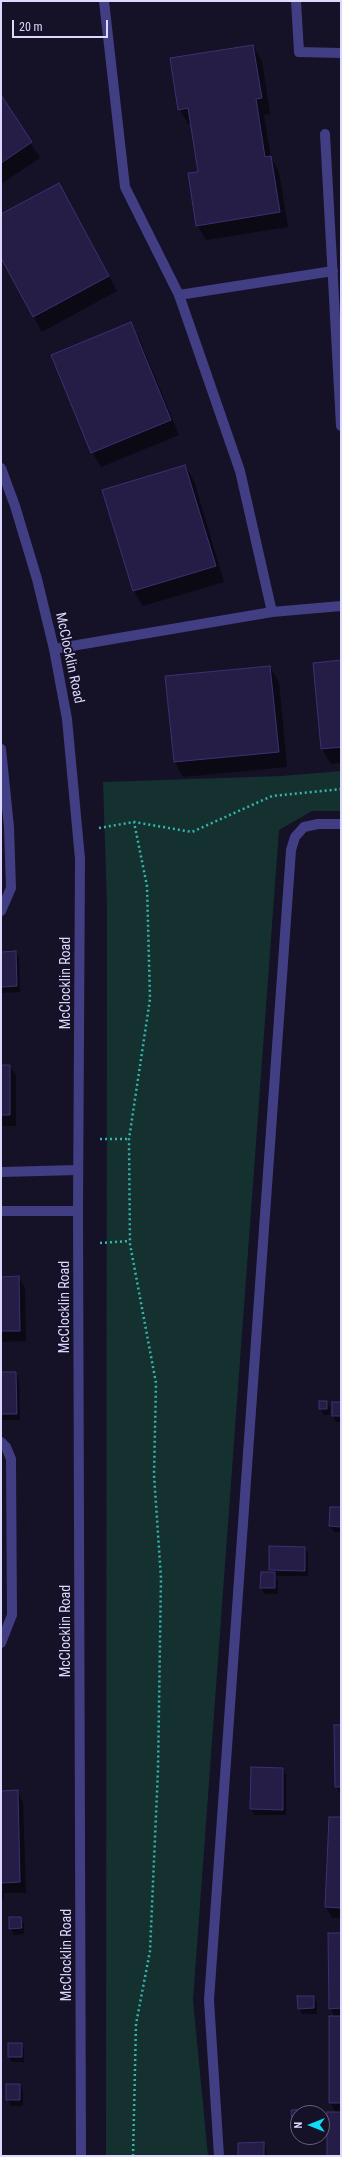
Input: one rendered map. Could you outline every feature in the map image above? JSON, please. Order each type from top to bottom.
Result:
[{"type":"street","points":[[104,1],[125,187],[180,295],[240,471],[272,612]]},
{"type":"street","points":[[296,1],[299,52],[341,52]]},
{"type":"street","points":[[325,134],[341,426]]},
{"type":"street","points":[[180,295],[333,271]]},
{"type":"street","name":"McClocklin Road","points":[[1,468],[32,564],[54,649],[67,718],[80,858],[78,1211],[81,2156]]},
{"type":"street","points":[[54,649],[272,612],[341,606]]},
{"type":"street","points":[[1,749],[9,827],[11,888],[1,911]]},
{"type":"street","points":[[219,2156],[209,2000],[291,850],[295,837],[304,827],[318,824],[341,824]]},
{"type":"street","points":[[1,1172],[78,1170]]},
{"type":"street","points":[[1,1211],[78,1211]]},
{"type":"street","points":[[1,1442],[6,1447],[11,1458],[12,1608],[12,1615],[1,1643]]},
{"type":"path","points":[[78,832],[134,822],[192,832],[272,796],[341,789]]},
{"type":"path","points":[[133,2156],[136,2024],[150,1943],[158,1770],[161,1578],[154,1475],[156,1384],[130,1240],[129,1139],[150,1000],[147,886],[134,822]]},
{"type":"path","points":[[79,1138],[129,1139]]},
{"type":"path","points":[[79,1244],[130,1240]]},
{"type":"green space","points":[[341,771],[341,811],[312,811],[279,830],[193,2000],[208,2156],[106,2156],[107,904],[103,782],[281,776]]},
{"type":"building","points":[[253,45],[262,98],[256,99],[265,157],[271,156],[280,212],[196,226],[188,173],[198,172],[188,108],[178,110],[170,58]]},
{"type":"building","points":[[1,95],[32,142],[1,163]]},
{"type":"building","points":[[59,183],[109,276],[33,317],[1,258],[1,214]]},
{"type":"building","points":[[131,322],[171,420],[91,453],[51,355]]},
{"type":"building","points":[[185,465],[216,566],[133,591],[102,490]]},
{"type":"building","points":[[341,660],[341,747],[321,749],[313,663]]},
{"type":"building","points":[[270,666],[279,752],[174,762],[165,676]]},
{"type":"building","points":[[16,951],[17,986],[1,987],[1,952]]},
{"type":"building","points":[[1,1065],[10,1065],[10,1115],[1,1115]]},
{"type":"building","points":[[19,1276],[20,1331],[1,1331],[1,1277]]},
{"type":"building","points":[[1,1372],[16,1372],[17,1414],[1,1414]]},
{"type":"building","points":[[319,1401],[327,1401],[327,1409],[319,1409]]},
{"type":"building","points":[[332,1402],[341,1402],[341,1416],[332,1416]]},
{"type":"building","points":[[330,1507],[341,1507],[341,1527],[329,1526]]},
{"type":"building","points":[[269,1546],[305,1547],[305,1571],[269,1570]]},
{"type":"building","points":[[261,1572],[275,1572],[275,1588],[260,1588]]},
{"type":"building","points":[[334,1725],[341,1725],[341,1787],[335,1787]]},
{"type":"building","points":[[251,1767],[283,1768],[283,1810],[250,1809]]},
{"type":"building","points":[[18,1790],[20,1882],[1,1883],[1,1791]]},
{"type":"building","points":[[329,1817],[341,1817],[341,1908],[325,1907]]},
{"type":"building","points":[[9,1917],[21,1917],[22,1928],[9,1929]]},
{"type":"building","points":[[328,1933],[341,1933],[341,2008],[329,2009]]},
{"type":"building","points":[[297,1996],[314,1996],[314,2008],[298,2009]]},
{"type":"building","points":[[329,2016],[341,2016],[341,2103],[329,2103]]},
{"type":"building","points":[[8,2043],[22,2043],[22,2057],[8,2057]]},
{"type":"building","points":[[6,2084],[20,2084],[20,2100],[6,2100]]},
{"type":"building","points":[[330,2112],[341,2112],[341,2156],[327,2156],[327,2145],[330,2145]]},
{"type":"building","points":[[264,2142],[264,2156],[238,2156],[238,2143]]}]
